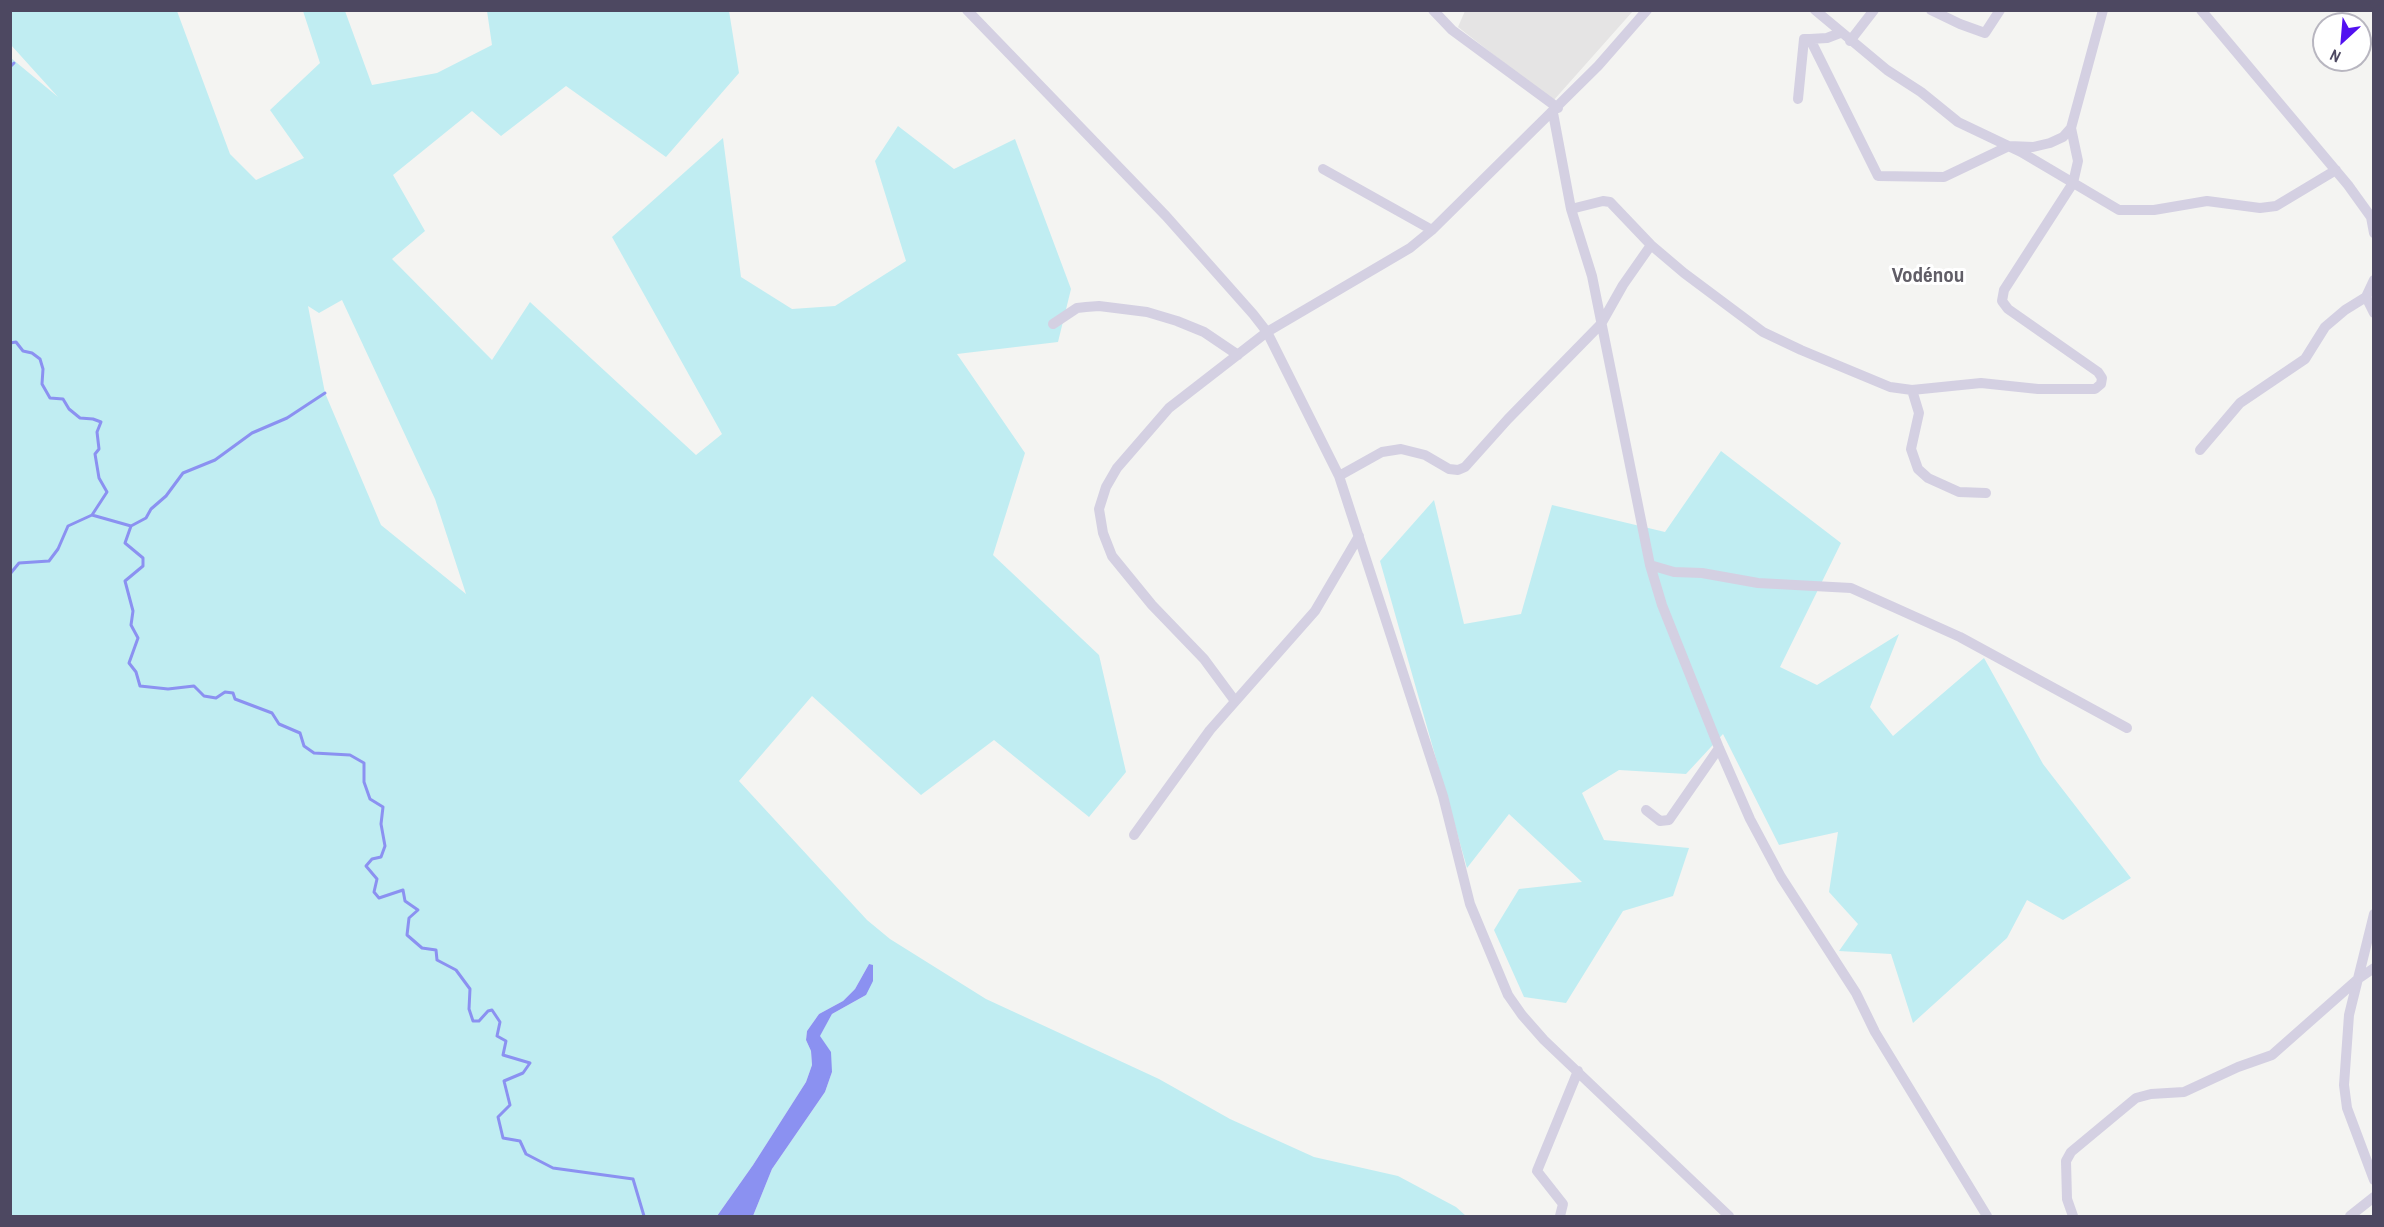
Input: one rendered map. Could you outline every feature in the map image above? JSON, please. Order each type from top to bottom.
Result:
[{"type":"street","points":[[967,10],[1166,216],[1267,332],[1339,476],[1443,796],[1470,904],[1508,995],[1544,1040],[1730,1216]]},
{"type":"street","points":[[1434,10],[1452,30],[1555,110],[1571,209],[1592,276],[1650,565],[1662,605],[1749,819],[1781,877],[1856,993],[1875,1032],[1987,1216]]},
{"type":"street","points":[[1235,701],[1204,659],[1152,605],[1112,556],[1103,533],[1100,509],[1106,487],[1117,468],[1169,408],[1267,332],[1410,248],[1432,230],[1598,66],[1647,10]]},
{"type":"street","points":[[1815,10],[1850,41],[1958,122],[2009,146],[2090,191],[2109,206],[2119,210],[2154,210],[2207,201],[2260,208],[2276,206],[2336,170]]},
{"type":"street","points":[[1850,41],[1874,10]]},
{"type":"street","points":[[1931,10],[1985,33],[2000,10]]},
{"type":"street","points":[[1810,39],[1878,176],[1944,177],[2009,146],[2033,147],[2063,137],[2071,128],[2103,10]]},
{"type":"street","points":[[2201,10],[2336,170],[2372,218],[2373,233]]},
{"type":"street","points":[[1798,99],[1804,39],[1827,38],[1840,33]]},
{"type":"street","points":[[1571,209],[1603,201],[1610,202],[1651,244],[1698,285],[1762,332],[1890,387],[1912,390],[1981,382],[2038,389],[2084,391],[2095,389],[2102,384],[2102,378],[2098,372],[2008,309],[2002,301],[2004,291],[2073,183],[2078,161],[2071,128]]},
{"type":"street","points":[[1323,169],[1432,230]]},
{"type":"street","points":[[1339,476],[1382,452],[1401,449],[1425,455],[1449,469],[1458,470],[1465,467],[1508,418],[1602,324],[1623,285],[1651,244]]},
{"type":"street","points":[[2200,450],[2244,399],[2305,359],[2325,327],[2344,310],[2366,297],[2373,280]]},
{"type":"street","points":[[2366,297],[2373,313]]},
{"type":"street","points":[[1053,324],[1077,308],[1099,306],[1147,312],[1204,332],[1238,355]]},
{"type":"street","points":[[1912,390],[1919,413],[1911,449],[1918,469],[1928,478],[1959,492],[1986,493]]},
{"type":"street","points":[[1134,835],[1210,730],[1253,684],[1315,611],[1359,536]]},
{"type":"street","points":[[1650,565],[1674,572],[1710,574],[1758,582],[1851,588],[1960,637],[2127,728]]},
{"type":"street","points":[[1646,810],[1660,821],[1669,820],[1719,748]]},
{"type":"street","points":[[2373,914],[2349,1015],[2344,1085],[2347,1108],[2373,1180]]},
{"type":"street","points":[[2073,1216],[2067,1199],[2066,1161],[2071,1152],[2136,1098],[2151,1094],[2184,1092],[2238,1066],[2272,1055],[2373,968]]},
{"type":"street","points":[[1560,1216],[1563,1204],[1537,1171],[1578,1071]]},
{"type":"street","points":[[2350,1216],[2373,1197]]},
{"type":"shaded area","points":[[11,11],[177,11],[230,154],[256,180],[304,158],[270,110],[320,63],[303,11],[345,11],[372,85],[437,73],[492,45],[487,11],[729,11],[739,73],[666,157],[566,86],[501,136],[472,111],[393,175],[425,231],[392,259],[492,360],[530,302],[696,455],[722,434],[612,237],[723,138],[741,277],[792,309],[835,306],[906,261],[875,161],[898,126],[954,169],[1015,139],[1071,289],[1058,342],[957,354],[1025,453],[993,555],[1099,655],[1126,772],[1089,817],[994,740],[921,795],[812,696],[739,781],[867,920],[890,939],[986,999],[1159,1079],[1230,1119],[1314,1157],[1398,1176],[1456,1207],[1466,1216],[753,1216],[772,1169],[825,1092],[832,1072],[819,1037],[832,1014],[866,995],[869,964],[855,989],[843,1001],[819,1014],[807,1031],[806,1040],[811,1051],[812,1065],[806,1082],[717,1216],[11,1216],[11,58],[58,97],[11,45]],"holes":[[[342,300],[435,499],[466,594],[381,525],[325,393],[308,306],[319,313]]]},
{"type":"shaded area","points":[[1465,11],[1633,11],[1553,101],[1458,27]]},
{"type":"shaded area","points":[[1721,451],[1841,543],[1780,667],[1817,685],[1899,634],[1870,707],[1893,736],[1984,658],[2043,764],[2131,878],[2063,920],[2027,900],[2007,938],[1913,1023],[1891,954],[1839,951],[1858,924],[1829,892],[1838,832],[1779,845],[1723,734],[1686,774],[1619,770],[1582,793],[1604,840],[1689,848],[1673,896],[1623,911],[1566,1003],[1524,997],[1494,930],[1519,889],[1582,882],[1509,814],[1467,868],[1380,561],[1434,500],[1464,624],[1521,614],[1552,505],[1665,532]]},
{"type":"water","points":[[869,964],[873,965],[873,981],[866,995],[832,1014],[820,1036],[831,1052],[832,1072],[825,1092],[772,1169],[753,1216],[717,1216],[806,1082],[812,1065],[811,1051],[806,1040],[807,1031],[819,1014],[843,1001],[855,989]]},
{"type":"waterway","points":[[10,67],[14,63]]},
{"type":"waterway","points":[[10,343],[16,342],[23,351],[32,353],[40,359],[43,369],[42,384],[50,398],[63,399],[69,409],[80,418],[101,422],[97,432],[99,449],[95,454],[99,478],[107,492],[92,515]]},
{"type":"waterway","points":[[325,393],[287,418],[252,433],[215,460],[183,473],[166,496],[151,509],[146,518],[131,526],[125,543],[143,558],[143,566],[125,581],[133,611],[131,625],[138,638],[129,663],[136,672],[140,686],[168,689],[194,686],[204,696],[216,698],[225,692],[233,693],[235,699],[272,713],[279,724],[300,733],[304,746],[314,753],[350,755],[364,763],[364,782],[370,799],[383,807],[381,824],[385,846],[381,857],[372,859],[366,866],[377,879],[374,892],[379,898],[403,890],[405,901],[418,910],[409,918],[407,935],[422,948],[436,950],[437,960],[456,970],[470,989],[469,1009],[473,1021],[479,1021],[488,1011],[492,1010],[500,1022],[497,1036],[506,1041],[503,1055],[530,1063],[523,1073],[504,1081],[510,1105],[498,1117],[503,1138],[520,1141],[526,1154],[553,1168],[633,1179],[644,1216]]},
{"type":"waterway","points":[[10,574],[19,563],[49,561],[58,549],[68,526],[92,515],[131,526]]},
{"type":"district","name":"Vodénou","points":[[1928,276]]}]
